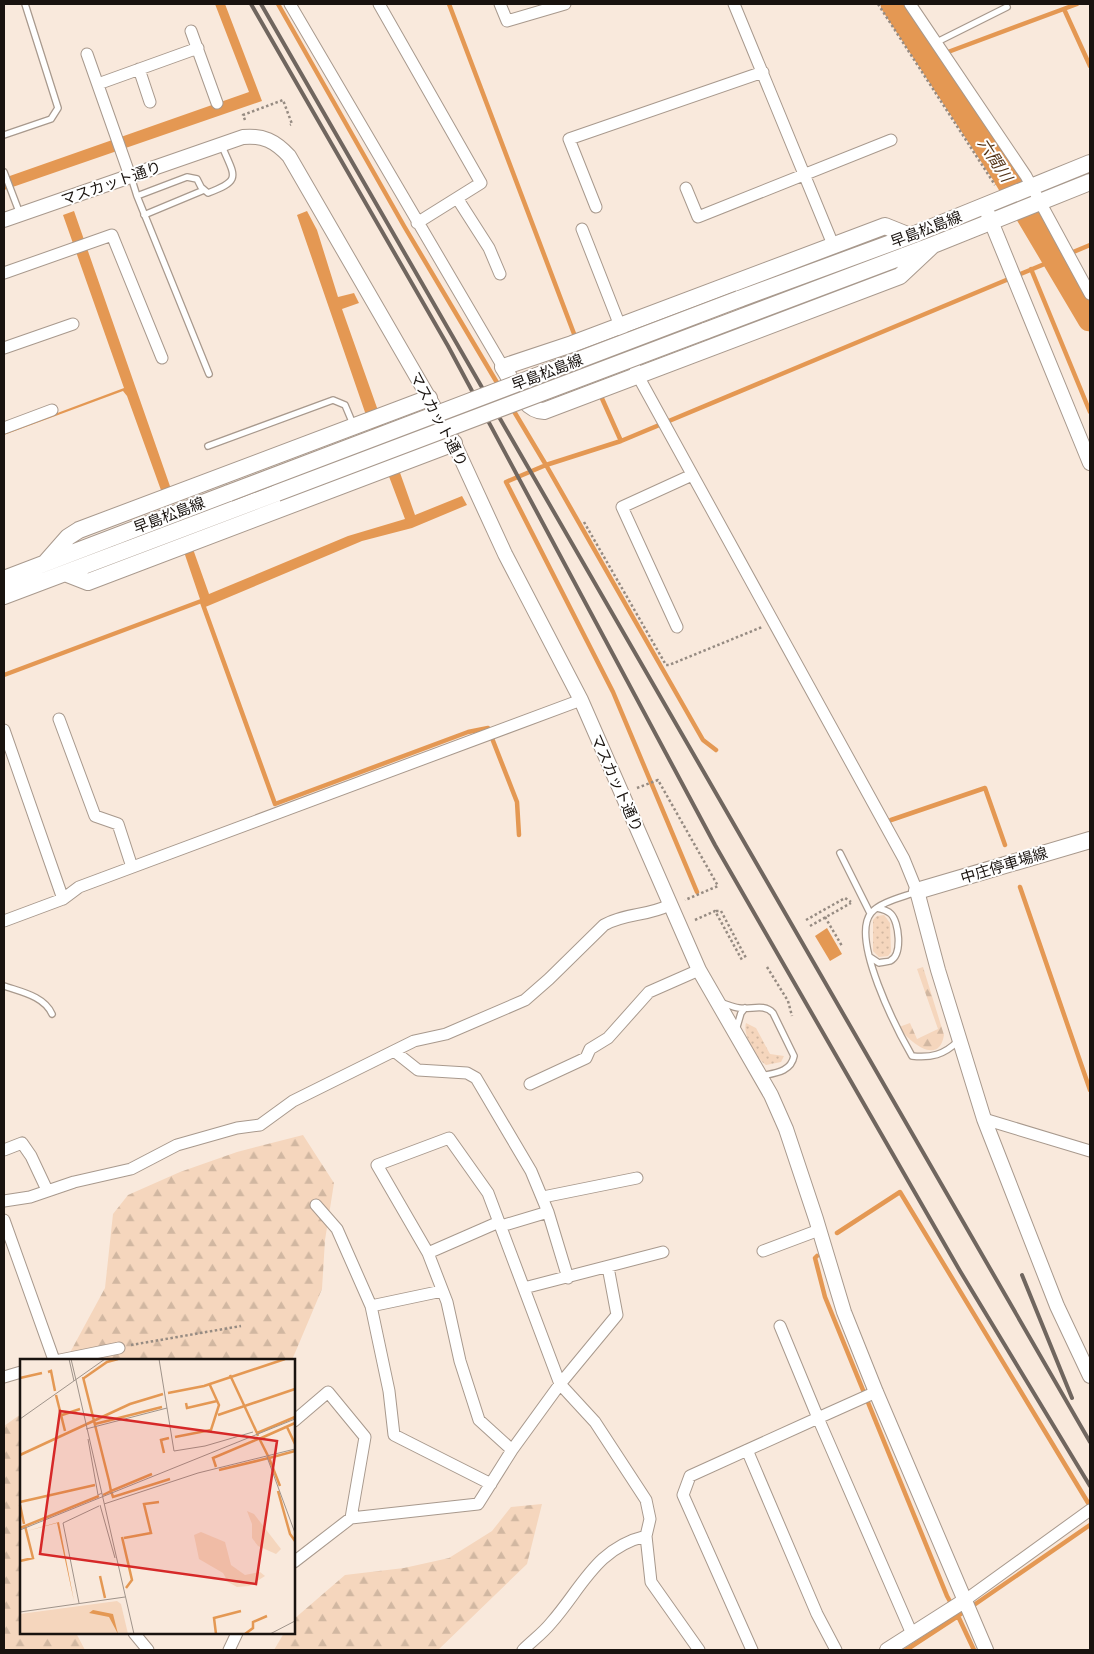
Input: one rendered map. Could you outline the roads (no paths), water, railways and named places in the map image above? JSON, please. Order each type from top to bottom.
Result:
[{"type":"main road","name":"早島松島線","points":[[4,578],[910,236],[984,206],[1001,193],[1028,187],[1090,162]]},
{"type":"main road","name":"早島松島線","points":[[4,596],[933,245],[1090,182]]},
{"type":"main road","points":[[910,236],[885,226],[834,247],[577,342],[503,367],[527,403],[536,411],[544,411],[900,276],[933,245]]},
{"type":"main road","points":[[46,562],[68,538],[80,530],[429,398]]},
{"type":"main road","points":[[65,573],[88,582],[187,547],[454,444]]},
{"type":"main road","name":"中庄停車場線","points":[[917,891],[1090,840]]},
{"type":"street","points":[[290,4],[417,224],[503,367]]},
{"type":"street","points":[[379,4],[481,183],[417,224]]},
{"type":"street","points":[[500,4],[507,21],[565,4]]},
{"type":"street","points":[[734,4],[834,247]]},
{"type":"street","points":[[910,4],[1038,203],[1090,294]]},
{"type":"street","points":[[191,32],[217,103]]},
{"type":"street","points":[[98,84],[198,48]]},
{"type":"street","points":[[87,54],[130,176]]},
{"type":"street","points":[[138,69],[150,102]]},
{"type":"street","points":[[596,207],[569,139],[762,72]]},
{"type":"street","name":"マスカット通り","points":[[4,220],[221,144],[255,136],[267,138],[279,145],[289,156],[454,444],[505,554],[581,700],[699,970],[772,1095],[786,1130],[819,1230],[869,1395],[961,1607],[986,1650]]},
{"type":"street","points":[[686,188],[698,218],[891,140]]},
{"type":"street","points":[[457,198],[489,248],[500,274]]},
{"type":"street","points":[[984,206],[1090,463]]},
{"type":"street","points":[[108,223],[162,358]]},
{"type":"street","points":[[582,229],[638,376],[904,859],[917,891],[938,970],[984,1119],[1057,1306],[1090,1376]]},
{"type":"street","points":[[4,273],[112,234]]},
{"type":"street","points":[[4,348],[73,324]]},
{"type":"street","points":[[4,428],[52,410]]},
{"type":"street","points":[[677,627],[622,507],[692,475]]},
{"type":"street","points":[[4,921],[63,899],[79,887],[489,732],[581,700]]},
{"type":"street","points":[[59,719],[95,816],[118,824],[132,868]]},
{"type":"street","points":[[4,730],[63,899]]},
{"type":"street","points":[[4,1201],[30,1197],[47,1190],[131,1169],[177,1145],[237,1128],[260,1125],[293,1101],[414,1041],[446,1034],[525,1000],[549,980],[604,925],[615,918],[660,910],[669,905]]},
{"type":"street","points":[[530,1084],[586,1058],[590,1049],[608,1038],[649,992],[699,970]]},
{"type":"street","points":[[394,1051],[418,1070],[467,1073],[476,1078],[531,1172],[543,1197],[568,1278]]},
{"type":"street","points":[[984,1119],[1090,1151]]},
{"type":"street","points":[[512,1450],[479,1420],[460,1361],[442,1291],[428,1253],[377,1165],[449,1138],[488,1193],[560,1384],[595,1422],[646,1500],[650,1519],[646,1536],[651,1582],[699,1650]]},
{"type":"street","points":[[4,1150],[22,1143],[31,1156],[47,1190]]},
{"type":"street","points":[[543,1197],[637,1178]]},
{"type":"street","points":[[316,1205],[337,1229],[371,1306],[386,1373],[394,1435],[490,1484]]},
{"type":"street","points":[[428,1253],[500,1224],[548,1212]]},
{"type":"street","points":[[4,1220],[54,1359]]},
{"type":"street","points":[[763,1251],[819,1230]]},
{"type":"street","points":[[524,1288],[663,1252]]},
{"type":"street","points":[[295,1561],[351,1518],[478,1504],[512,1450],[560,1384],[617,1315],[608,1267]]},
{"type":"street","points":[[371,1306],[442,1291]]},
{"type":"street","points":[[780,1326],[912,1634]]},
{"type":"street","points":[[65,1359],[120,1348]]},
{"type":"street","points":[[4,1377],[20,1372]]},
{"type":"street","points":[[295,1419],[328,1392],[365,1438],[351,1518]]},
{"type":"street","points":[[752,1650],[683,1495],[690,1476],[869,1395]]},
{"type":"street","points":[[747,1450],[817,1614],[836,1650]]},
{"type":"street","points":[[887,1650],[961,1607],[1090,1510]]},
{"type":"street","points":[[523,1650],[552,1623],[598,1563],[615,1548],[630,1540],[646,1536]]},
{"type":"street","points":[[135,1634],[148,1650]]},
{"type":"street","points":[[229,1650],[237,1634]]},
{"type":"lane","points":[[4,135],[51,119],[58,108],[25,4]]},
{"type":"lane","points":[[935,43],[1008,7]]},
{"type":"lane","points":[[137,196],[186,177],[197,179],[208,193],[228,185],[232,181],[233,175],[221,144]]},
{"type":"lane","points":[[5,174],[20,214]]},
{"type":"lane","points":[[130,176],[209,374]]},
{"type":"lane","points":[[144,214],[204,190]]},
{"type":"lane","points":[[208,446],[333,400],[345,404],[360,424]]},
{"type":"lane","points":[[840,853],[870,913],[866,934],[868,954],[896,1028],[912,1056],[928,1058],[947,1052],[959,1039]]},
{"type":"lane","points":[[870,913],[877,908],[917,891]]},
{"type":"lane","points":[[868,954],[873,961],[878,963],[891,961],[896,956],[898,946],[897,928],[893,915],[888,911],[877,908]]},
{"type":"lane","points":[[4,986],[35,997],[48,1006],[52,1014]]},
{"type":"lane","points":[[717,1001],[746,1008],[769,1009],[794,1056],[789,1067],[783,1071],[761,1076]]},
{"type":"lane","points":[[735,1032],[738,1021],[746,1008]]},
{"type":"waterway","points":[[278,4],[404,226],[499,386]]},
{"type":"waterway","points":[[449,4],[576,339]]},
{"type":"waterway","name":"六間川","points":[[893,4],[1004,174],[1090,319]]},
{"type":"waterway","points":[[948,52],[1077,4]]},
{"type":"waterway","points":[[1064,9],[1090,66]]},
{"type":"waterway","name":"六間川","points":[[931,63],[937,59]]},
{"type":"waterway","points":[[512,408],[546,465],[621,441],[1090,245]]},
{"type":"waterway","points":[[1031,269],[1090,412]]},
{"type":"waterway","points":[[600,394],[621,441]]},
{"type":"waterway","points":[[697,892],[613,692],[506,482],[546,465],[703,740],[716,750]]},
{"type":"waterway","points":[[4,675],[204,600]]},
{"type":"waterway","points":[[202,602],[275,804],[468,732],[488,728],[517,802],[519,835]]},
{"type":"waterway","points":[[891,820],[985,788],[1005,845]]},
{"type":"waterway","points":[[1020,887],[1090,1090]]},
{"type":"waterway","points":[[837,1233],[900,1192],[1090,1506]]},
{"type":"waterway","points":[[817,1256],[815,1258],[825,1297],[947,1596],[958,1616],[1090,1525]]},
{"type":"waterway","points":[[906,1650],[958,1616],[974,1650]]},
{"type":"railway","points":[[251,4],[448,346],[715,845],[960,1271],[1090,1486]]},
{"type":"railway","points":[[261,4],[1090,1442]]},
{"type":"railway","points":[[1022,1275],[1072,1398]]}]
